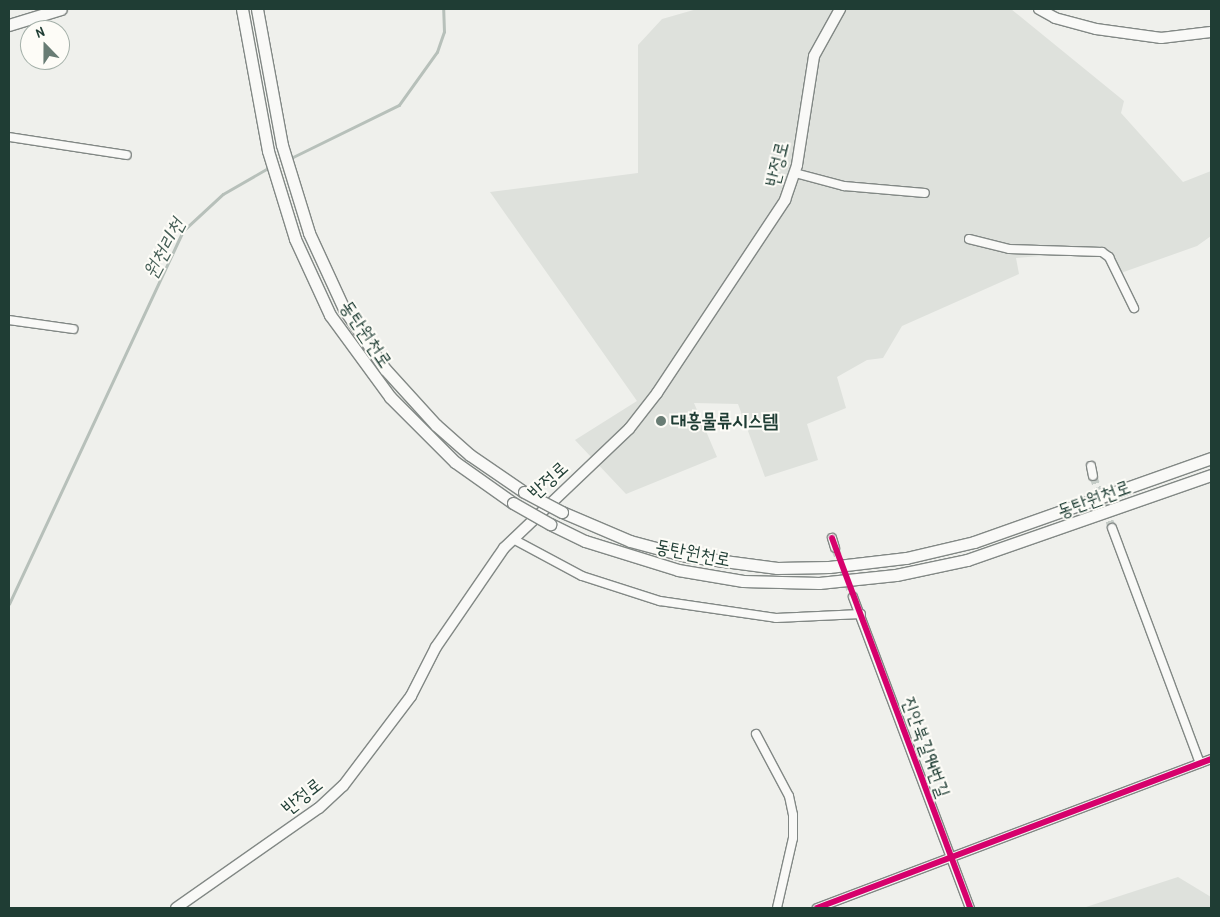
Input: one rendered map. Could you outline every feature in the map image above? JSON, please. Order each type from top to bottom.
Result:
[{"type":"main road","points":[[9,25],[61,9]]},
{"type":"main road","name":"동탄원천로","points":[[242,9],[253,81],[268,151],[295,239],[330,315],[371,375],[455,462],[512,503],[550,524],[612,550],[678,570],[743,581],[819,583],[896,575],[967,560],[1211,475]]},
{"type":"main road","name":"동탄원천로","points":[[257,9],[267,75],[282,145],[309,233],[344,309],[385,369],[470,455],[524,492],[562,512],[630,541],[686,556],[777,568],[828,567],[906,558],[974,542],[1211,458]]},
{"type":"street","name":"반정로","points":[[176,908],[319,808],[343,786],[411,696],[472,589],[513,540],[630,429],[657,394],[786,200],[795,172],[814,56],[840,9]]},
{"type":"street","points":[[1039,9],[1055,18],[1096,29],[1161,38],[1211,32]]},
{"type":"street","points":[[9,137],[127,155]]},
{"type":"street","points":[[795,172],[844,186],[925,193]]},
{"type":"street","points":[[969,238],[1008,249],[1102,252],[1109,257],[1134,308]]},
{"type":"street","points":[[9,320],[73,329]]},
{"type":"street","points":[[1091,466],[1093,476]]},
{"type":"street","points":[[1112,528],[1200,763]]},
{"type":"street","points":[[832,538],[836,548]]},
{"type":"street","points":[[513,540],[582,576],[660,601],[776,618],[861,614]]},
{"type":"street","name":"진안북길94번길","points":[[853,597],[861,614],[970,908]]},
{"type":"street","points":[[756,734],[789,796],[793,815],[794,838],[777,908]]},
{"type":"street","points":[[818,908],[1211,759]]},
{"type":"shaded area","points":[[697,9],[1011,9],[1124,101],[1121,113],[1183,182],[1211,171],[1211,236],[1197,246],[1118,274],[1099,251],[1016,258],[1019,274],[902,326],[883,358],[867,360],[837,377],[846,408],[807,424],[818,460],[765,477],[738,404],[694,403],[717,457],[626,494],[575,440],[637,401],[490,192],[638,173],[638,45],[662,19]]},
{"type":"shaded area","points":[[1178,877],[1211,897],[1211,908],[1083,908]]},
{"type":"waterway","name":"원천리천","points":[[291,158],[399,105],[437,52],[444,32],[443,9]]},
{"type":"waterway","name":"원천리천","points":[[9,604],[183,231],[223,194],[270,167]]},
{"type":"tunnel","points":[[1093,476],[1112,528]]},
{"type":"tunnel","points":[[835,548],[853,597]]},
{"type":"cycle path","points":[[832,538],[970,908]]},
{"type":"cycle path","points":[[817,908],[1211,759]]},
{"type":"place","name":"대흥물류시스템","points":[[661,421]]}]
